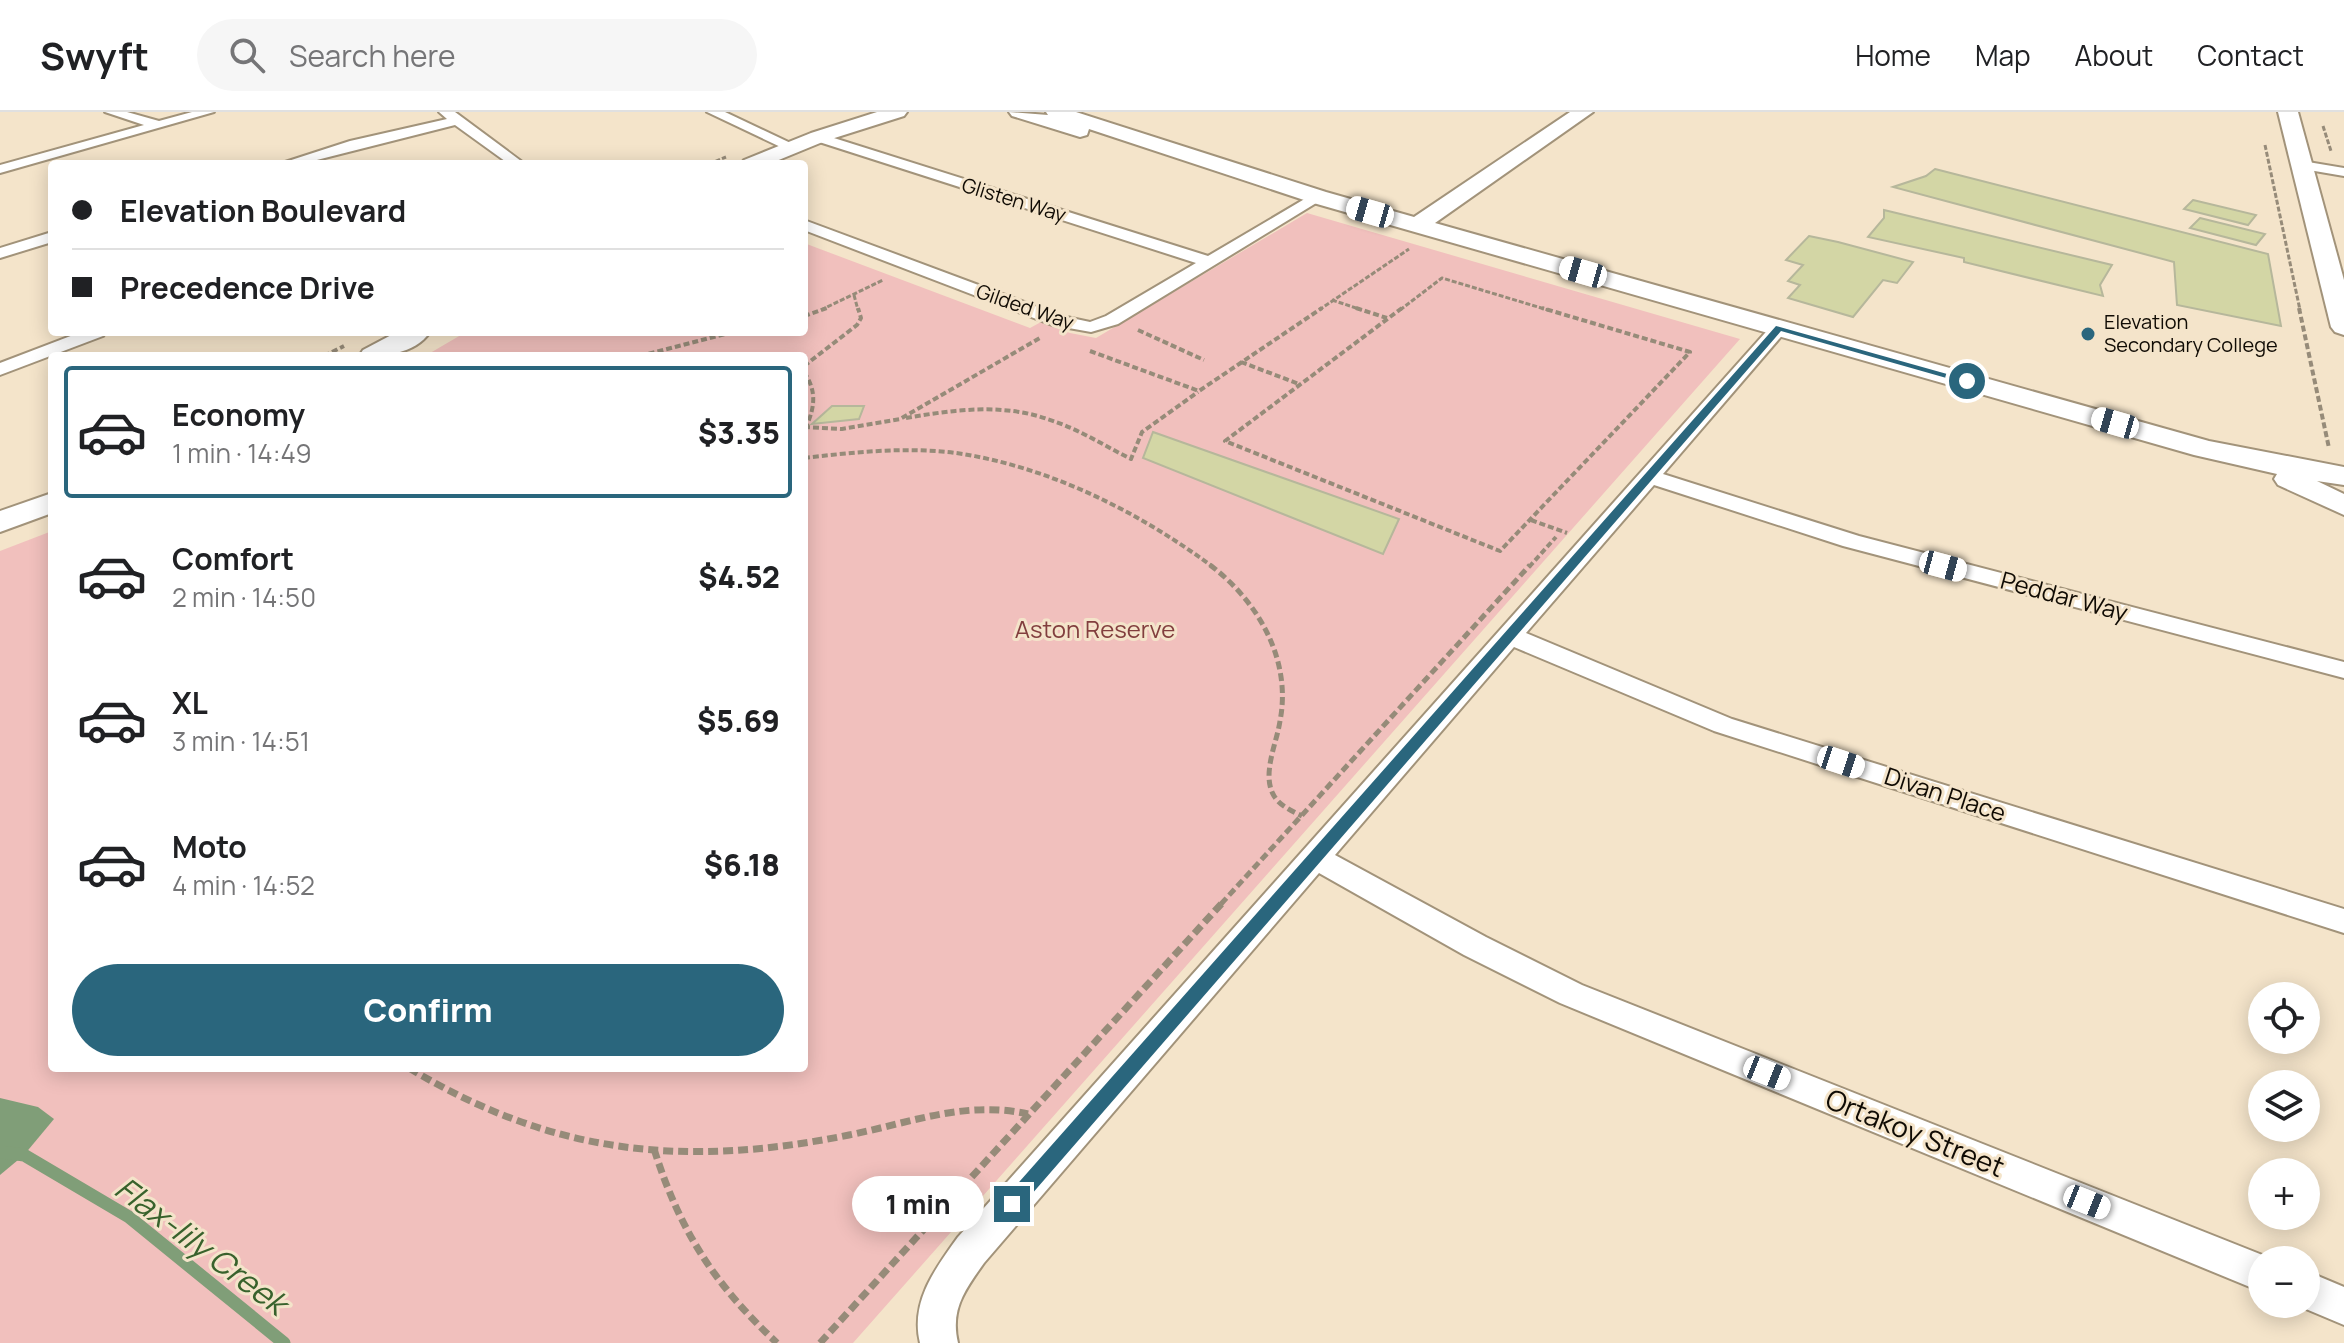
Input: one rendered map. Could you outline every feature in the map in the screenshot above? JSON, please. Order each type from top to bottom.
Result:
[{"type":"street","points":[[112,112],[158,125]]},
{"type":"street","points":[[0,169],[207,112]]},
{"type":"street","points":[[714,112],[792,147]]},
{"type":"street","points":[[818,137],[865,112]]},
{"type":"street","points":[[761,160],[818,137],[897,112]]},
{"type":"street","points":[[1019,112],[1142,149],[1260,179]]},
{"type":"street","points":[[1056,112],[1318,197],[2204,449],[2289,478],[2344,505]]},
{"type":"street","points":[[1406,222],[1559,112]]},
{"type":"street","points":[[1406,222],[1583,112]]},
{"type":"street","points":[[2288,112],[2344,327]]},
{"type":"street","points":[[300,160],[450,116],[512,160]]},
{"type":"street","name":"Glisten Way","points":[[818,137],[1210,262]]},
{"type":"street","points":[[2302,165],[2344,172]]},
{"type":"street","name":"Gilded Way","points":[[808,227],[1065,323],[1091,327],[1112,320],[1318,197]]},
{"type":"street","points":[[0,253],[48,238]]},
{"type":"street","points":[[939,1343],[934,1326],[936,1305],[971,1250],[1779,328]]},
{"type":"street","points":[[0,369],[87,336]]},
{"type":"street","points":[[380,352],[410,336]]},
{"type":"street","points":[[2204,449],[2291,468],[2340,470],[2336,490],[2344,505]]},
{"type":"street","name":"Peddar Way","points":[[1648,476],[1851,541],[2344,670]]},
{"type":"street","points":[[0,522],[48,504]]},
{"type":"street","name":"Divan Place","points":[[1508,635],[1723,725],[2344,921]]},
{"type":"street","name":"Ortakoy Street","points":[[1325,845],[1475,946],[1571,994],[2248,1267]]},
{"type":"street","points":[[2320,1296],[2344,1306]]},
{"type":"path","points":[[2264,139],[2340,470]]},
{"type":"path","points":[[808,314],[912,266]]},
{"type":"path","points":[[1442,278],[1690,352],[1500,551],[1225,441],[1388,318],[1442,278]]},
{"type":"path","points":[[808,363],[857,325],[861,318],[854,295]]},
{"type":"path","points":[[1332,300],[1388,318]]},
{"type":"path","points":[[1112,320],[1204,360]]},
{"type":"path","points":[[900,419],[1065,323]]},
{"type":"path","points":[[656,352],[718,336]]},
{"type":"path","points":[[1241,362],[1300,384]]},
{"type":"path","points":[[808,379],[815,392],[813,412],[808,421]]},
{"type":"path","points":[[808,427],[842,429],[952,411],[1019,412],[1054,421],[1131,459],[1142,432],[1199,391]]},
{"type":"path","points":[[808,458],[929,451],[995,460],[1091,494],[1181,545],[1234,585],[1252,605],[1268,633],[1276,658],[1282,709],[1269,778],[1273,794],[1283,805],[1301,815],[1325,845]]},
{"type":"path","points":[[1531,520],[1590,542]]},
{"type":"path","points":[[820,1343],[1571,520]]},
{"type":"path","points":[[416,1072],[445,1090],[502,1115],[569,1138],[605,1145],[747,1150],[805,1144],[956,1109],[1008,1108],[1028,1114]]},
{"type":"path","points":[[654,1148],[666,1192],[692,1249],[725,1291],[777,1343]]},
{"type":"green space","name":"Aston Reserve","points":[[1307,213],[1740,339],[853,1343],[0,1343],[0,551],[48,533],[48,1072],[808,1072],[808,352],[432,352],[459,336],[808,336],[808,245],[1030,328],[1041,322],[1070,333],[1096,338]]},
{"type":"shaded area","points":[[0,1098],[38,1107],[54,1119],[24,1155],[0,1175]]},
{"type":"building","points":[[1935,169],[2268,254],[2281,326],[2177,305],[2174,262],[1893,187],[1926,176]]},
{"type":"building","points":[[2193,200],[2256,215],[2248,225],[2184,209]]},
{"type":"building","points":[[1884,210],[2112,265],[2100,285],[2103,296],[1964,262],[1964,258],[1868,237],[1884,218]]},
{"type":"building","points":[[2200,218],[2265,234],[2256,245],[2190,228]]},
{"type":"building","points":[[1809,236],[1913,262],[1897,283],[1883,280],[1853,317],[1788,298],[1800,285],[1788,281],[1803,265],[1786,260]]},
{"type":"building","points":[[832,406],[864,406],[859,419],[812,424]]},
{"type":"building","points":[[1153,432],[1399,519],[1383,554],[1143,458]]},
{"type":"waterway","name":"Flax-lily Creek","points":[[0,1152],[24,1155],[129,1217],[284,1343]]},
{"type":"place","name":"Elevation Secondary College","points":[[2088,334]]},
{"type":"route","points":[[1012,1204],[1779,328],[1967,381]]}]
